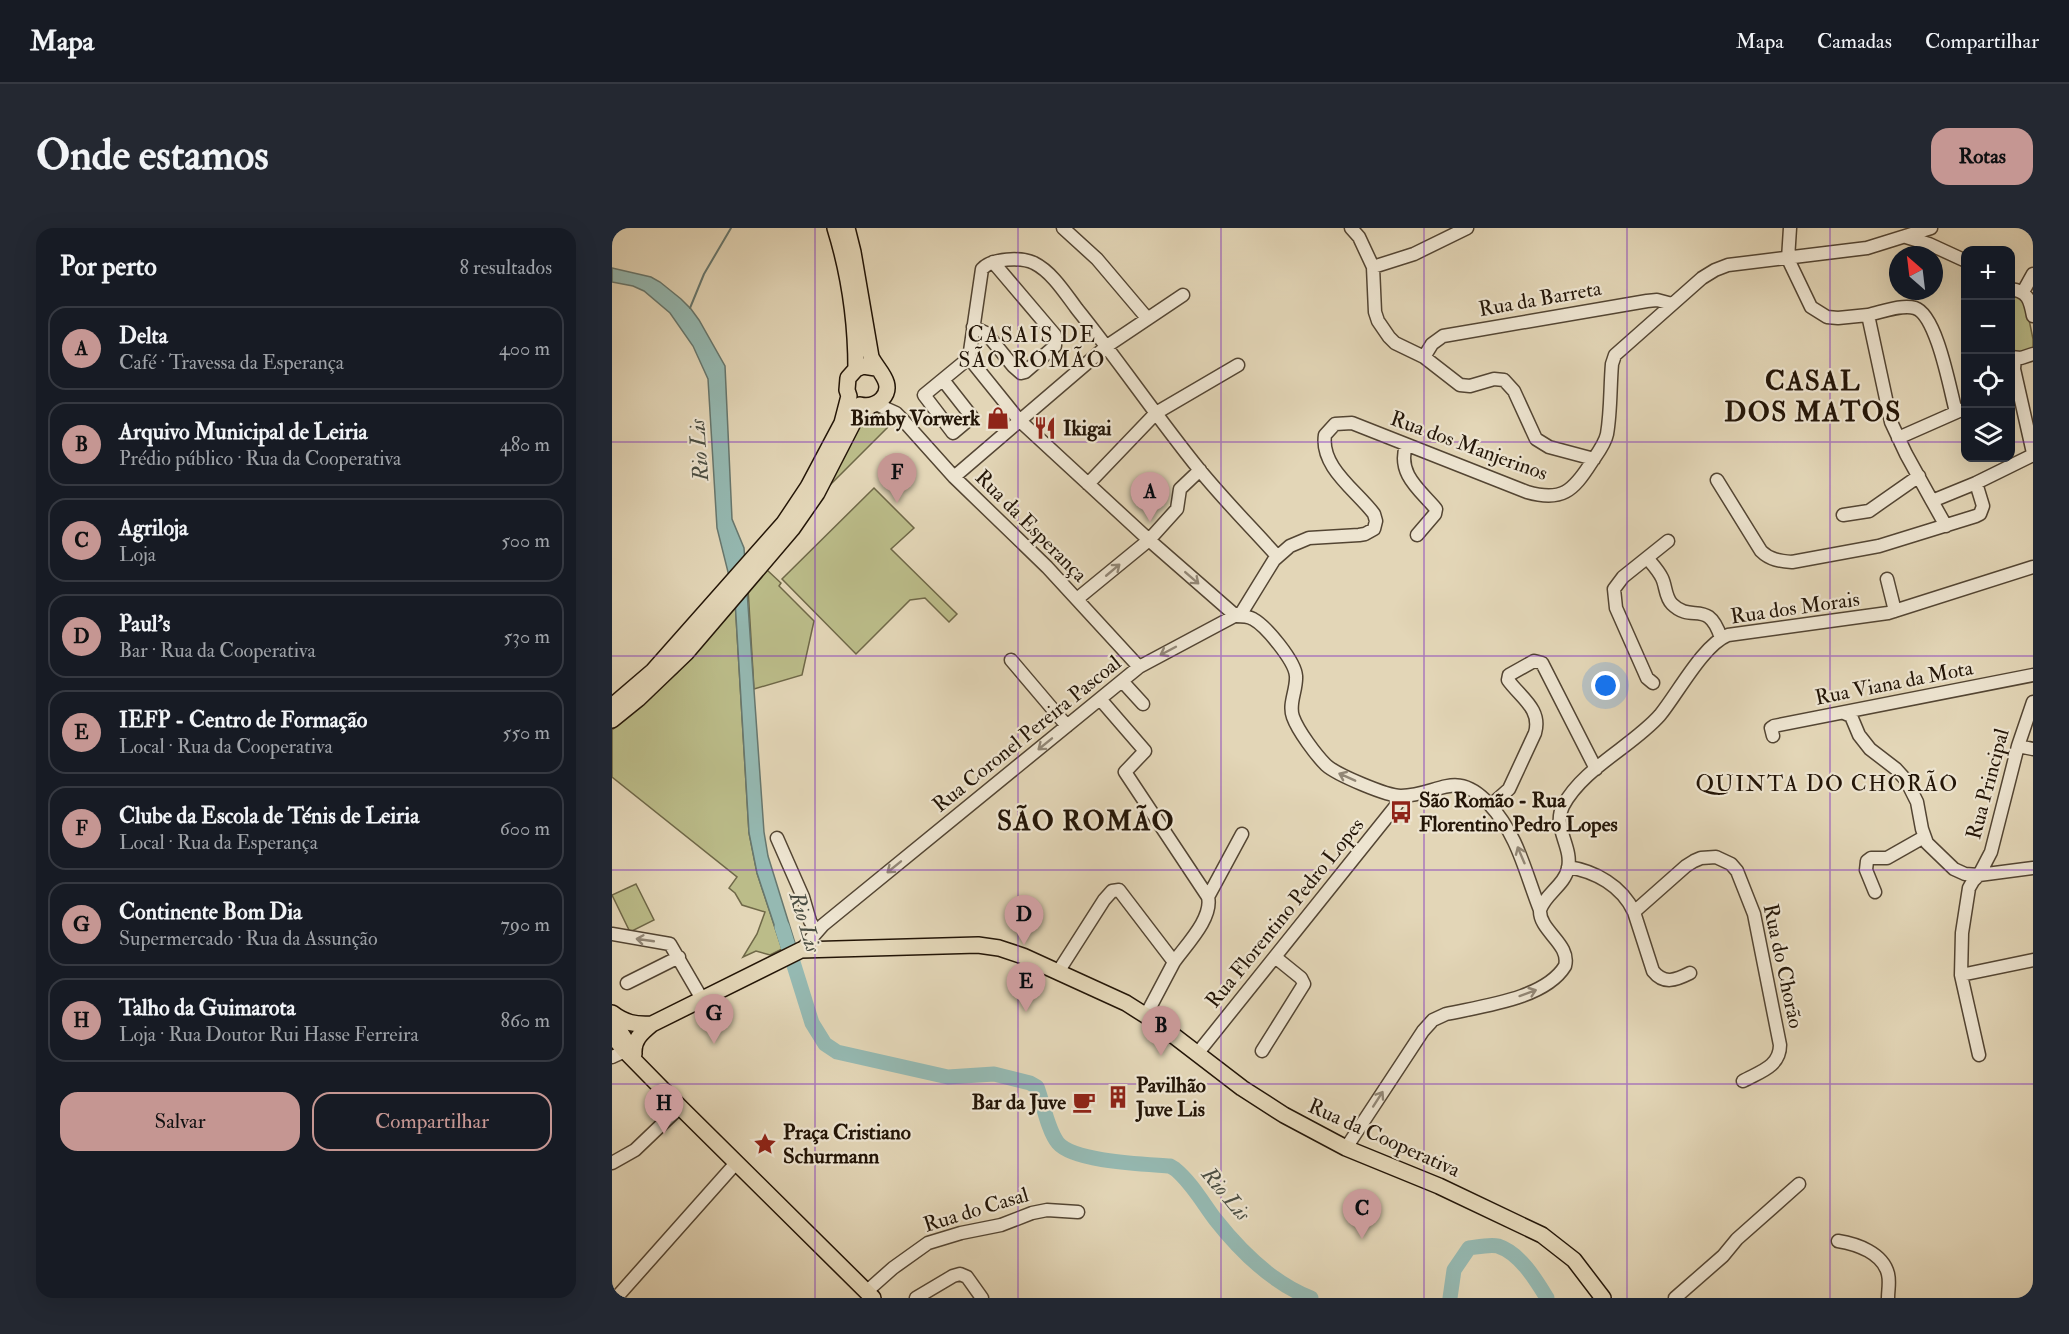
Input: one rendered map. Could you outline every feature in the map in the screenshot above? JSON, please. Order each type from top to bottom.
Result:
[{"type":"main road","points":[[835,228],[847,275],[856,369]]},
{"type":"main road","points":[[612,720],[666,672],[755,564],[792,529],[829,471],[861,412],[877,401],[886,382],[876,368],[867,344],[857,272],[847,228]]},
{"type":"main road","points":[[876,368],[862,366],[856,369],[848,378],[847,390],[849,396],[860,405],[877,401]]},
{"type":"main road","points":[[755,564],[808,487],[842,423],[849,396]]},
{"type":"main road","points":[[612,706],[653,671],[709,617]]},
{"type":"main road","name":"Rua da Cooperativa","points":[[801,950],[978,945],[992,946],[1023,956],[1126,1003],[1146,1015],[1242,1088],[1276,1110],[1346,1148],[1439,1186],[1542,1235],[1574,1260],[1603,1298]]},
{"type":"main road","points":[[627,1057],[647,1028],[699,993],[773,964],[801,950]]},
{"type":"main road","points":[[612,1013],[621,1020],[647,1028]]},
{"type":"main road","points":[[612,1019],[627,1057],[869,1295]]},
{"type":"main road","points":[[616,1033],[647,1028]]},
{"type":"street","points":[[1063,228],[1097,259],[1147,318]]},
{"type":"street","points":[[1352,228],[1359,237],[1373,267],[1375,312],[1383,330],[1395,343],[1424,357],[1460,385],[1470,386],[1494,379],[1504,380],[1514,391],[1536,439],[1549,447],[1594,459]]},
{"type":"street","points":[[1373,267],[1414,254],[1467,228]]},
{"type":"street","points":[[1790,228],[1788,260],[1811,307],[1819,313],[1827,317],[1838,318],[1914,308],[1923,313],[1934,330],[1961,410],[1898,438]]},
{"type":"street","name":"Rua dos Manjerinos","points":[[1277,556],[1303,539],[1365,534],[1374,529],[1376,521],[1374,514],[1333,466],[1328,455],[1324,440],[1331,427],[1340,423],[1352,423],[1527,492],[1545,497],[1559,495],[1575,486],[1607,435],[1611,369],[1615,355],[1702,278],[1722,267],[1867,248],[1931,228]]},
{"type":"street","points":[[1906,237],[1929,244],[1961,259]]},
{"type":"street","points":[[943,380],[969,358],[981,274],[986,265],[993,262],[1021,260],[1033,262],[1050,275],[1107,346],[1200,470],[1277,556]]},
{"type":"street","points":[[973,327],[986,333],[1012,366],[1021,373],[1055,346],[1054,335],[993,262]]},
{"type":"street","points":[[2033,274],[2023,289],[2030,300],[2033,316]]},
{"type":"street","points":[[954,477],[1107,346],[1183,295]]},
{"type":"street","name":"Rua da Barreta","points":[[1424,357],[1437,339],[1443,336],[1647,301],[1657,300],[1672,304]]},
{"type":"street","points":[[1868,315],[1892,422],[1898,438],[1946,526]]},
{"type":"street","points":[[2015,357],[2032,356]]},
{"type":"street","points":[[969,358],[1019,420],[1149,540],[1236,616],[1250,617],[1260,624],[1291,663],[1296,680],[1291,708],[1292,716],[1324,763],[1336,772],[1381,791],[1402,796],[1457,785],[1471,789],[1491,805],[1519,850],[1544,924],[1566,956],[1567,963],[1552,980],[1532,992],[1446,1014],[1433,1020],[1423,1031],[1346,1148]]},
{"type":"street","points":[[1088,484],[1156,413],[1238,365]]},
{"type":"street","points":[[1932,501],[1977,483],[2033,454],[2015,391]]},
{"type":"street","name":"Rua da Esperança","points":[[877,401],[896,413],[954,477],[1077,599],[1139,667]]},
{"type":"street","points":[[1406,446],[1403,458],[1408,476],[1436,509],[1435,514],[1417,535]]},
{"type":"street","points":[[1077,599],[1149,540],[1177,509],[1180,489],[1200,470]]},
{"type":"street","points":[[1843,515],[1869,511],[1919,476]]},
{"type":"street","points":[[1717,480],[1761,551],[1774,560],[1792,561],[1880,546],[1980,514],[1983,506],[1977,483]]},
{"type":"street","points":[[1653,683],[1647,678],[1614,599],[1617,585],[1668,541]]},
{"type":"street","name":"Rua Coronel Pereira Pascoal","points":[[801,950],[819,928],[1139,667],[1246,609],[1277,556]]},
{"type":"street","points":[[1648,559],[1659,573],[1667,597],[1672,604],[1686,612],[1703,613],[1708,616],[1716,624],[1721,639]]},
{"type":"street","name":"Rua dos Morais","points":[[1568,867],[1560,826],[1560,813],[1567,799],[1596,769],[1657,718],[1700,660],[1721,639],[1728,635],[1896,611],[2033,567]]},
{"type":"street","points":[[1887,579],[1896,611]]},
{"type":"street","points":[[1011,660],[1067,726]]},
{"type":"street","points":[[1491,805],[1509,789],[1536,733],[1538,724],[1535,712],[1508,680],[1509,675],[1534,661],[1542,663],[1596,769]]},
{"type":"street","name":"Rua Viana da Mota","points":[[1773,736],[1771,728],[1774,726],[2033,675]]},
{"type":"street","points":[[1122,681],[1143,704]]},
{"type":"street","points":[[1100,699],[1145,751],[1125,772],[1208,897],[1209,908],[1206,916],[1174,962],[1146,1015]]},
{"type":"street","name":"Rua Principal","points":[[1979,1055],[1961,975],[1960,953],[1966,906],[1973,881],[1979,875],[1990,852],[2018,746],[2033,702]]},
{"type":"street","points":[[1844,713],[1851,716],[1870,749],[1896,769],[1906,780],[1917,802],[1924,837],[1954,869],[1965,874],[1979,875],[2033,868]]},
{"type":"street","points":[[2018,746],[2033,749]]},
{"type":"street","name":"Rua Florentino Pedro Lopes","points":[[1197,1054],[1402,796]]},
{"type":"street","points":[[1208,897],[1242,834]]},
{"type":"street","points":[[1875,892],[1866,870],[1869,859],[1887,858],[1924,837]]},
{"type":"street","points":[[777,838],[803,897],[810,921],[819,928],[835,949]]},
{"type":"street","name":"Rua do Chorão","points":[[1634,912],[1686,866],[1701,858],[1716,857],[1724,860],[1737,871],[1754,914],[1780,1045],[1779,1054],[1772,1065],[1743,1081]]},
{"type":"street","points":[[1540,910],[1568,867],[1588,871],[1601,877],[1628,900],[1653,971],[1658,978],[1669,981],[1690,973]]},
{"type":"street","points":[[1058,972],[1104,900],[1117,889],[1121,891],[1174,962]]},
{"type":"street","points":[[612,934],[670,944],[699,993]]},
{"type":"street","points":[[627,983],[679,957]]},
{"type":"street","points":[[1262,1051],[1304,984],[1301,978],[1275,957]]},
{"type":"street","points":[[1961,975],[2033,960]]},
{"type":"street","points":[[612,1163],[635,1150],[680,1107]]},
{"type":"street","points":[[616,1298],[736,1163]]},
{"type":"street","points":[[1675,1298],[1717,1262],[1737,1239],[1799,1184]]},
{"type":"street","name":"Rua do Casal","points":[[869,1295],[893,1268],[928,1243],[1001,1224],[1032,1213],[1047,1210],[1078,1212]]},
{"type":"street","points":[[1838,1241],[1854,1243],[1879,1258],[1887,1272],[1888,1298]]},
{"type":"street","points":[[916,1298],[931,1294],[952,1276],[960,1274],[967,1277],[982,1298]]},
{"type":"green space","points":[[2015,295],[2025,300],[2033,339],[2033,348],[2025,353],[2015,352]]},
{"type":"green space","points":[[881,413],[896,419],[828,487],[860,424],[868,415]]},
{"type":"green space","points":[[874,488],[914,528],[891,549],[957,614],[949,622],[925,598],[910,600],[856,654],[782,579]]},
{"type":"green space","points":[[767,570],[781,583],[779,586],[814,621],[802,675],[754,689],[748,588]]},
{"type":"green space","points":[[735,600],[749,833],[757,873],[782,949],[770,955],[756,951],[743,957],[757,934],[765,912],[742,905],[729,888],[737,877],[612,777],[612,730],[677,673]]},
{"type":"green space","points":[[636,884],[654,920],[630,932],[612,895]]},
{"type":"water","name":"Rio Lis","points":[[612,268],[651,277],[681,299],[699,320],[725,366],[732,519],[744,548],[764,832],[768,856],[795,943],[782,949],[757,873],[749,833],[735,600],[717,528],[708,379],[693,346],[670,313],[644,291],[633,286],[612,282]]},
{"type":"waterway","points":[[690,308],[704,274],[731,228]]},
{"type":"waterway","name":"Rio Lis","points":[[782,927],[812,1023],[825,1044],[837,1052],[948,1077],[994,1074],[1030,1083],[1037,1087],[1054,1138],[1058,1143],[1066,1149],[1094,1158],[1170,1166],[1175,1169],[1247,1255],[1283,1284],[1311,1298]]},
{"type":"waterway","name":"Rio Lis","points":[[1450,1298],[1454,1270],[1469,1248],[1491,1245],[1506,1250],[1520,1261],[1547,1298]]},
{"type":"place","name":"Bimby Vorwerk","points":[[998,418]]},
{"type":"place","name":"Ikigai","points":[[1045,428]]},
{"type":"place","name":"Clube da Escola de Ténis de Leiria","points":[[897,503]]},
{"type":"place","name":"Delta","points":[[1150,522]]},
{"type":"place","name":"São Romão - Rua Florentino Pedro Lopes","points":[[1401,812]]},
{"type":"place","name":"Paul's","points":[[1024,945]]},
{"type":"place","name":"IEFP - Centro de Formação","points":[[1026,1012]]},
{"type":"place","name":"Continente Bom Dia","points":[[714,1044]]},
{"type":"place","name":"Arquivo Municipal de Leiria","points":[[1161,1056]]},
{"type":"place","name":"Pavilhão Juve Lis","points":[[1118,1097]]},
{"type":"place","name":"Bar da Juve","points":[[1084,1102]]},
{"type":"place","name":"Talho da Guimarota","points":[[664,1134]]},
{"type":"place","name":"Praça Cristiano Schurmann","points":[[765,1144]]},
{"type":"place","name":"Agriloja","points":[[1362,1239]]},
{"type":"district","name":"CASAIS DE SÃO ROMÃO","points":[[1032,348]]},
{"type":"district","name":"CASAL DOS MATOS","points":[[1813,396]]},
{"type":"district","name":"QUINTA DO CHORÃO","points":[[1827,784]]},
{"type":"district","name":"SÃO ROMÃO","points":[[1086,821]]}]
